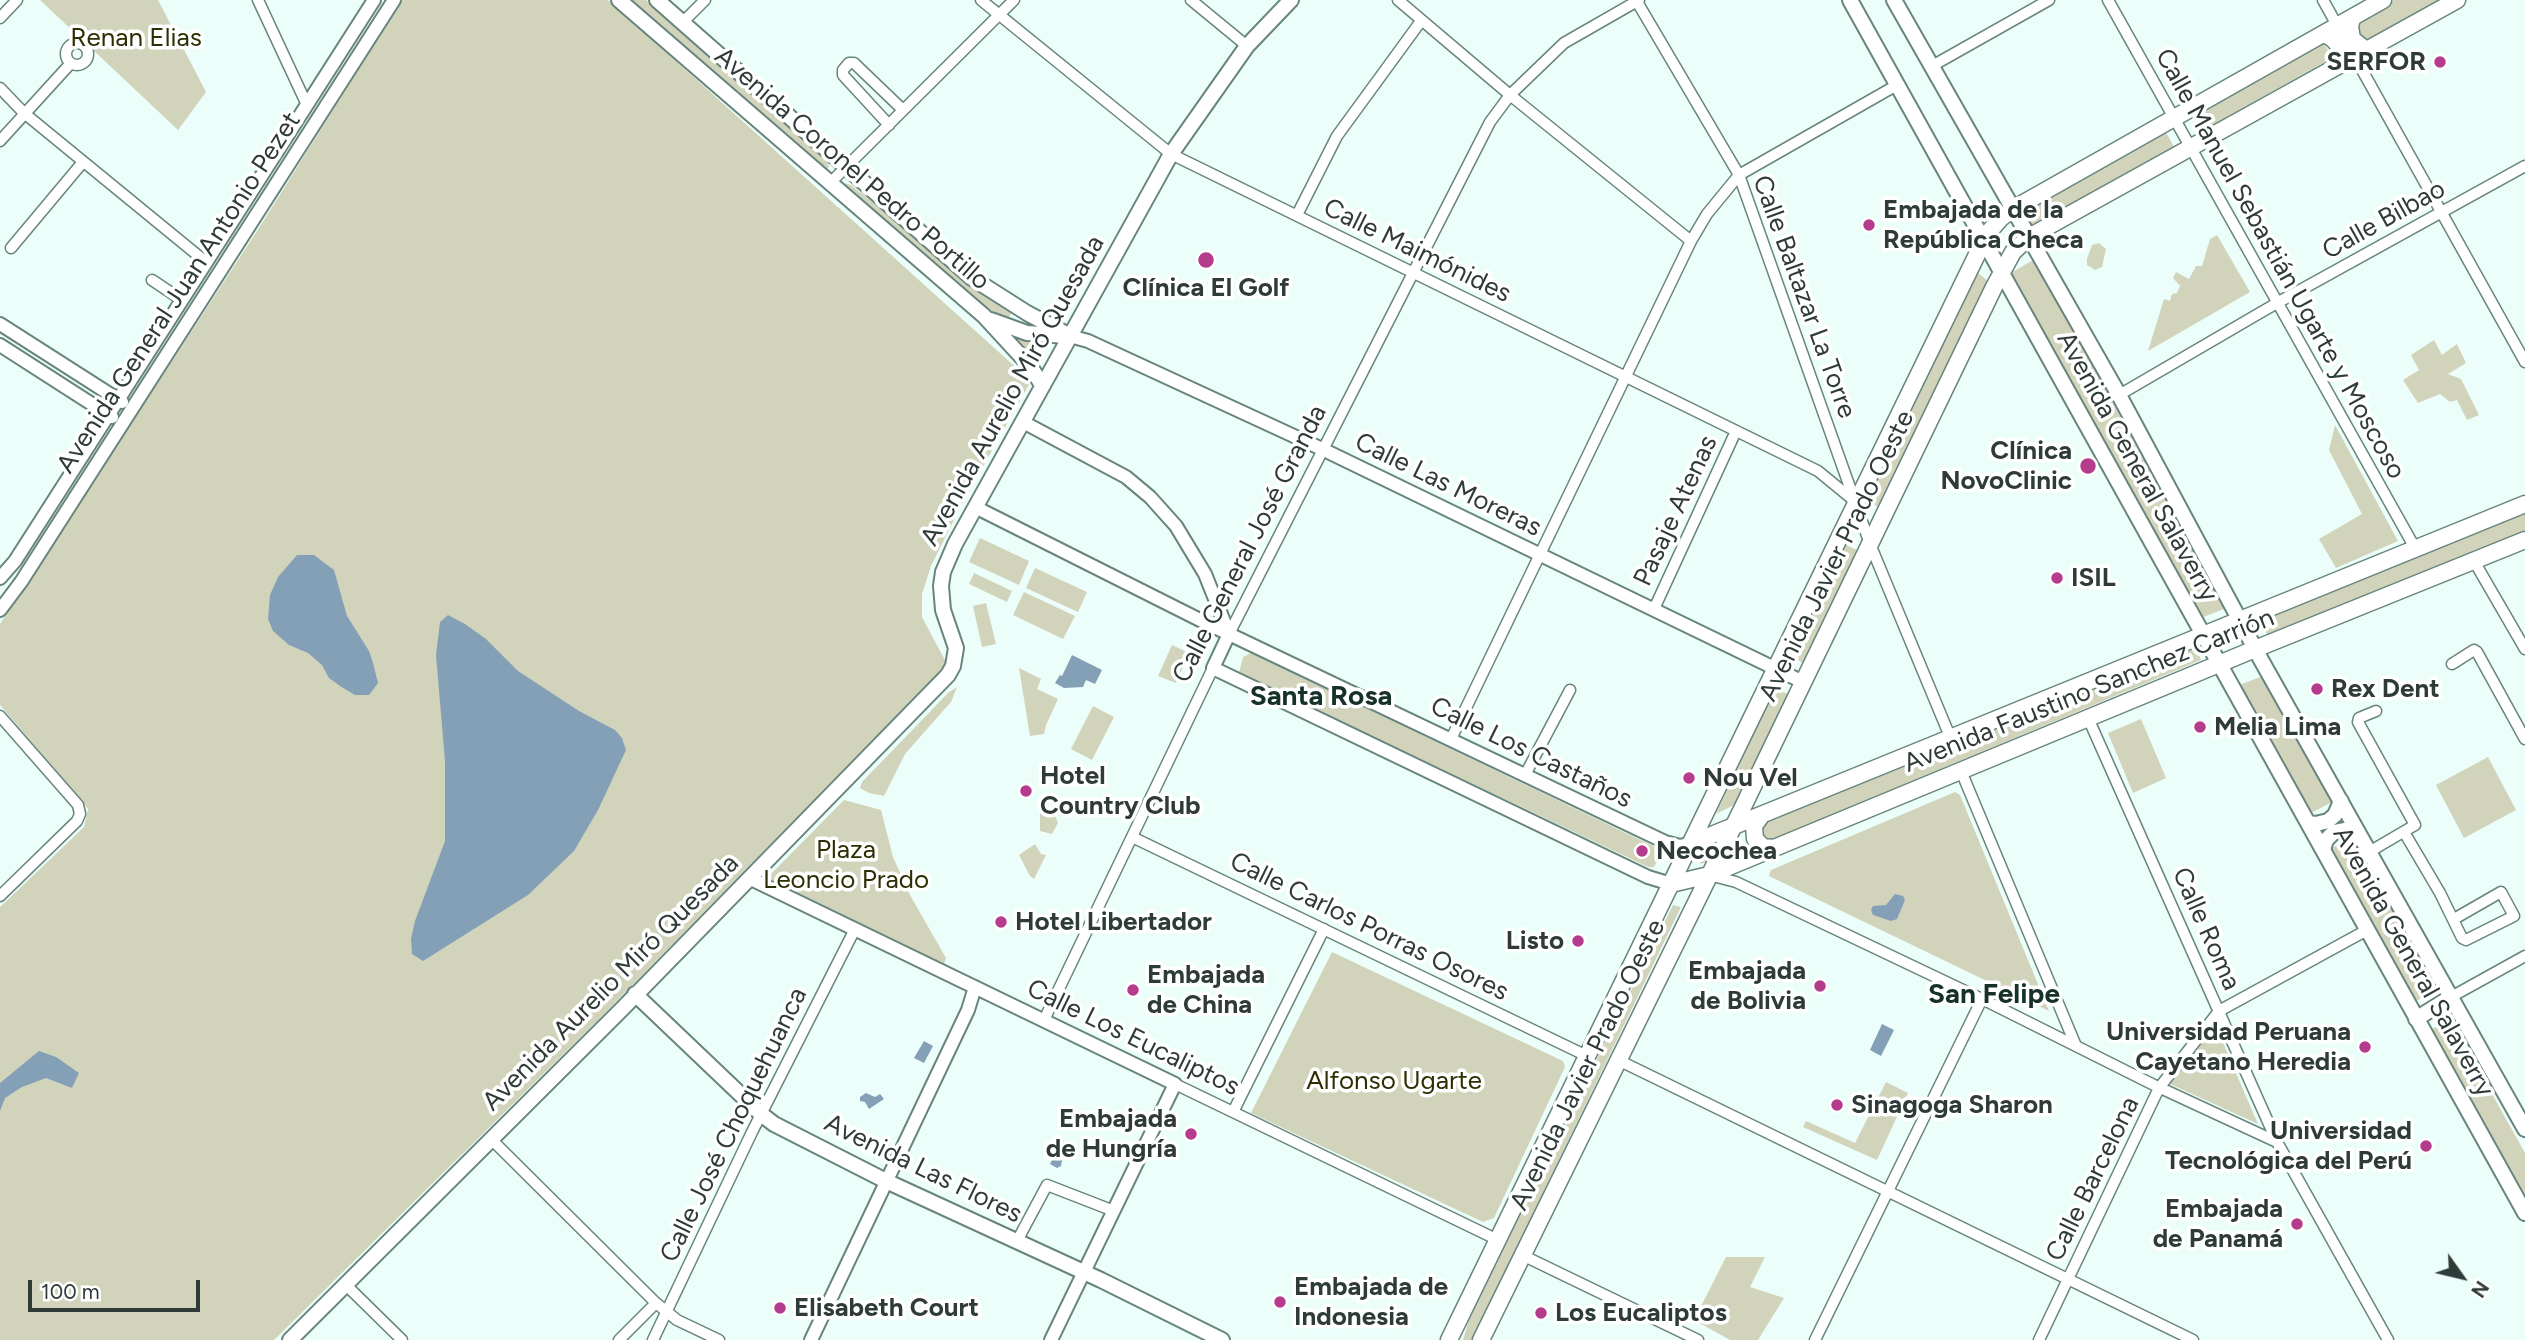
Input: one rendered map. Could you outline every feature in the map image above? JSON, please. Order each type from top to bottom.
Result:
[{"type":"main road","name":"Avenida Coronel Pedro Portillo","points":[[619,0],[984,316],[1030,366],[1042,386]]},
{"type":"main road","name":"Avenida Coronel Pedro Portillo","points":[[657,0],[972,278],[1010,303],[1070,336]]},
{"type":"main road","name":"Avenida Aurelio Miró Quesada","points":[[290,1340],[635,995],[948,674],[953,666],[956,649],[943,610],[941,586],[943,572],[955,544],[1171,154],[1247,47],[1291,0]]},
{"type":"main road","name":"Avenida General Salaverry","points":[[1850,0],[2525,1213]]},
{"type":"main road","name":"Avenida General Salaverry","points":[[1894,0],[2119,395],[2255,649],[2525,1129]]},
{"type":"main road","name":"Avenida Javier Prado Oeste","points":[[1449,1340],[1984,241],[1997,222],[2013,209],[2383,0]]},
{"type":"main road","name":"Avenida Javier Prado Oeste","points":[[1481,1340],[2001,272],[2014,252],[2029,237],[2456,0]]},
{"type":"main road","points":[[2338,26],[2350,26],[2354,56],[2332,38],[2338,26]]},
{"type":"main road","points":[[1006,327],[1012,323],[1015,316],[1010,303]]},
{"type":"main road","points":[[984,316],[1006,327],[1038,335],[1070,336]]},
{"type":"main road","name":"Avenida Faustino Sanchez Carrión","points":[[1692,843],[2525,503]]},
{"type":"main road","name":"Avenida Faustino Sanchez Carrión","points":[[1671,884],[1709,875],[2525,540]]},
{"type":"main road","points":[[2308,823],[2328,821],[2338,811],[2341,801]]},
{"type":"main road","points":[[1761,816],[1754,826],[1755,839],[1763,847],[1774,848]]},
{"type":"main road","points":[[2323,850],[2326,840],[2334,832],[2349,829],[2358,832]]},
{"type":"main road","name":"Avenida Las Flores","points":[[635,995],[761,1114],[775,1124],[886,1181],[1084,1272],[1222,1340]]},
{"type":"main road","points":[[2416,1020],[2451,997]]},
{"type":"street","points":[[0,18],[17,0]]},
{"type":"street","points":[[258,0],[307,105]]},
{"type":"street","name":"Avenida General Juan Antonio Pezet","points":[[0,578],[11,567],[374,0]]},
{"type":"street","name":"Avenida General Juan Antonio Pezet","points":[[0,610],[21,582],[394,0]]},
{"type":"street","points":[[683,22],[705,0]]},
{"type":"street","name":"Calle Maimónides","points":[[981,0],[1171,154],[1818,471],[1857,503]]},
{"type":"street","points":[[829,184],[1014,0]]},
{"type":"street","points":[[1191,0],[1247,47]]},
{"type":"street","points":[[1398,0],[1691,241]]},
{"type":"street","name":"Calle General José Granda","points":[[1044,1020],[1229,634],[1490,122],[1510,94],[1564,43],[1637,0]]},
{"type":"street","name":"Calle Baltazar La Torre","points":[[1637,0],[1739,175],[1870,544],[1951,739]]},
{"type":"street","points":[[1932,66],[2049,0]]},
{"type":"street","name":"Calle Manuel Sebastián Ugarte y Moscoso","points":[[2108,0],[2415,548]]},
{"type":"street","points":[[2323,0],[2338,26]]},
{"type":"street","points":[[1297,215],[1337,136],[1421,21]]},
{"type":"street","points":[[2354,56],[2525,362]]},
{"type":"street","points":[[0,141],[71,63]]},
{"type":"street","points":[[889,125],[843,75],[843,70],[849,63],[854,63],[903,110]]},
{"type":"street","points":[[1451,739],[1691,241],[1707,214],[1739,175],[1897,85]]},
{"type":"street","points":[[0,88],[24,113],[206,262]]},
{"type":"street","points":[[11,248],[83,162]]},
{"type":"street","name":"Calle Bilbao","points":[[2119,395],[2277,303],[2524,169]]},
{"type":"street","points":[[152,280],[181,300]]},
{"type":"street","points":[[0,324],[131,408]]},
{"type":"street","name":"Calle Las Moreras","points":[[1070,336],[1088,341],[1322,449],[1803,682]]},
{"type":"street","points":[[0,345],[121,423]]},
{"type":"street","points":[[1023,422],[1126,477],[1163,510],[1187,541],[1205,574],[1229,634]]},
{"type":"street","name":"Pasaje Atenas","points":[[1654,609],[1736,431]]},
{"type":"street","name":"Calle Los Castaños","points":[[975,507],[1229,634],[1665,842],[1681,846],[1692,843]]},
{"type":"street","points":[[2474,561],[2525,649]]},
{"type":"street","points":[[2452,664],[2476,651],[2525,739]]},
{"type":"street","points":[[1213,668],[1648,877],[1671,884]]},
{"type":"street","points":[[1525,775],[1570,690]]},
{"type":"street","points":[[2370,852],[2415,825],[2358,722],[2359,718],[2376,711]]},
{"type":"street","points":[[0,716],[78,805],[80,814],[77,821],[0,896]]},
{"type":"street","name":"Calle Roma","points":[[2088,718],[2277,1142],[2388,1340]]},
{"type":"street","points":[[1961,771],[2076,1046]]},
{"type":"street","points":[[2404,832],[2454,919],[2462,938],[2466,940],[2514,916],[2501,892],[2454,919]]},
{"type":"street","name":"Calle Carlos Porras Osores","points":[[1132,837],[1587,1056]]},
{"type":"street","points":[[1709,875],[1736,882],[1982,999],[2157,1087],[2277,1142]]},
{"type":"street","name":"Calle Los Eucaliptos","points":[[749,877],[1498,1240]]},
{"type":"street","name":"Calle José Choquehuanca","points":[[653,1340],[761,1114],[855,929]]},
{"type":"street","points":[[1233,1112],[1324,929]]},
{"type":"street","name":"Calle Barcelona","points":[[2039,1340],[2157,1087],[2219,1011],[2367,930]]},
{"type":"street","points":[[2451,997],[2525,956]]},
{"type":"street","points":[[811,1340],[968,1010],[975,987]]},
{"type":"street","points":[[1815,1340],[1982,999]]},
{"type":"street","points":[[1618,1060],[2193,1340]]},
{"type":"street","points":[[1051,1340],[1175,1084]]},
{"type":"street","points":[[491,1139],[656,1303],[677,1320],[719,1340]]},
{"type":"street","points":[[1017,1241],[1046,1185],[1114,1211]]},
{"type":"street","points":[[1522,1255],[1698,1340]]},
{"type":"street","points":[[345,1284],[402,1340]]},
{"type":"street","points":[[619,1340],[656,1303]]},
{"type":"green space","name":"Renan Elias","points":[[40,0],[158,0],[206,92],[178,130]]},
{"type":"green space","points":[[402,0],[608,0],[1031,381],[962,504],[931,566],[922,594],[922,617],[947,664],[601,1017],[274,1340],[0,1340],[0,907],[84,827],[88,809],[0,705],[0,624],[259,228]]},
{"type":"green space","points":[[632,0],[646,0],[828,162],[829,167],[825,170],[820,168]]},
{"type":"green space","points":[[2394,0],[2441,0],[2365,44],[2353,25]]},
{"type":"green space","points":[[2324,43],[2332,58],[2203,130],[2195,115]]},
{"type":"green space","points":[[2158,131],[2167,134],[2174,147],[2171,153],[2035,230],[2023,209]]},
{"type":"green space","points":[[844,183],[851,185],[982,292],[1012,310],[1010,316],[1005,320],[1000,318],[843,191]]},
{"type":"green space","points":[[2217,235],[2250,292],[2148,351],[2164,299],[2170,301],[2172,294],[2177,293],[2180,286],[2173,278],[2176,272],[2189,279],[2196,266],[2202,266],[2210,239]]},
{"type":"green space","points":[[2099,243],[2106,249],[2102,267],[2095,270],[2087,265],[2087,259],[2092,245]]},
{"type":"green space","points":[[2035,259],[2224,609],[2198,619],[2009,274]]},
{"type":"green space","points":[[1977,272],[1989,282],[1880,508],[1866,500]]},
{"type":"green space","points":[[1005,332],[1041,339],[1031,358]]},
{"type":"green space","points":[[2434,340],[2442,355],[2457,344],[2466,363],[2448,374],[2461,379],[2479,415],[2467,420],[2457,400],[2450,402],[2440,394],[2418,403],[2403,380],[2419,370],[2411,355]]},
{"type":"green space","points":[[2335,425],[2398,541],[2336,568],[2319,539],[2362,514],[2329,450]]},
{"type":"green space","points":[[2525,513],[2525,533],[2270,639],[2259,621]]},
{"type":"green space","points":[[980,538],[1029,561],[1019,585],[969,562]]},
{"type":"green space","points":[[1842,543],[1857,550],[1805,664],[1791,657]]},
{"type":"green space","points":[[1035,568],[1087,592],[1078,612],[1026,588]]},
{"type":"green space","points":[[974,573],[1012,591],[1007,602],[969,584]]},
{"type":"green space","points":[[1024,592],[1075,616],[1063,639],[1013,615]]},
{"type":"green space","points":[[986,603],[996,644],[982,647],[973,606]]},
{"type":"green space","points":[[1172,645],[1189,653],[1176,683],[1158,676]]},
{"type":"green space","points":[[2196,646],[2201,660],[1773,839],[1765,840],[1758,835],[1763,822]]},
{"type":"green space","points":[[1251,653],[1657,848],[1661,854],[1654,867],[1648,867],[1239,673],[1243,657]]},
{"type":"green space","points":[[1019,668],[1041,679],[1037,689],[1058,699],[1044,734],[1030,736]]},
{"type":"green space","points":[[2263,676],[2334,801],[2307,815],[2234,687]]},
{"type":"green space","points":[[957,687],[951,702],[905,754],[884,796],[860,788],[862,782],[948,693]]},
{"type":"green space","points":[[1775,688],[1792,696],[1736,804],[1716,814]]},
{"type":"green space","points":[[1093,706],[1114,717],[1092,760],[1071,749]]},
{"type":"green space","points":[[2141,719],[2166,778],[2133,793],[2108,733]]},
{"type":"green space","points":[[2488,757],[2516,810],[2464,838],[2436,785]]},
{"type":"green space","points":[[1955,792],[1960,795],[2049,1011],[1769,876],[1771,870]]},
{"type":"green space","name":"Plaza Leoncio Prado","points":[[844,800],[881,810],[893,857],[910,895],[946,958],[944,964],[767,878]]},
{"type":"green space","points":[[1053,811],[1058,823],[1052,834],[1040,831],[1040,813]]},
{"type":"green space","points":[[2348,837],[2355,839],[2439,986],[2412,1004],[2328,851]]},
{"type":"green space","points":[[1035,844],[1041,854],[1046,855],[1034,879],[1019,855]]},
{"type":"green space","points":[[1711,846],[1713,851],[1711,858],[1702,864],[1697,861],[1697,855],[1699,850]]},
{"type":"green space","points":[[1673,905],[1681,907],[1472,1340],[1463,1340],[1470,1316]]},
{"type":"green space","name":"Alfonso Ugarte","points":[[1332,952],[1563,1061],[1565,1067],[1494,1218],[1483,1222],[1251,1113]]},
{"type":"green space","points":[[2450,1019],[2525,1153],[2525,1206],[2425,1033]]},
{"type":"green space","points":[[2214,1022],[2258,1124],[2170,1084]]},
{"type":"green space","points":[[1886,1082],[1908,1093],[1877,1160],[1803,1127],[1806,1121],[1855,1143]]},
{"type":"green space","points":[[1726,1257],[1765,1257],[1750,1287],[1784,1298],[1758,1340],[1730,1340],[1694,1320]]},
{"type":"water","points":[[297,555],[314,555],[334,570],[347,616],[369,651],[373,663],[378,683],[369,695],[355,695],[340,686],[329,678],[322,665],[308,653],[289,645],[273,631],[268,619],[270,595],[278,577]]},
{"type":"water","points":[[448,615],[486,639],[518,671],[579,711],[615,730],[622,738],[626,750],[598,810],[574,851],[528,895],[423,961],[412,954],[411,939],[415,921],[445,841],[445,761],[436,655],[440,622]]},
{"type":"water","points":[[1072,655],[1102,670],[1095,684],[1086,680],[1083,687],[1064,688],[1055,683],[1060,675],[1062,676]]},
{"type":"water","points":[[1895,894],[1903,896],[1905,900],[1897,919],[1891,921],[1873,915],[1873,906],[1886,905]]},
{"type":"water","points":[[1882,1024],[1894,1030],[1881,1056],[1870,1050]]},
{"type":"water","points":[[924,1041],[933,1046],[924,1063],[914,1058]]},
{"type":"water","points":[[39,1051],[56,1057],[79,1073],[72,1088],[46,1078],[22,1087],[5,1098],[0,1111],[0,1083]]},
{"type":"water","points":[[866,1093],[875,1097],[880,1094],[884,1099],[869,1109],[865,1102],[860,1101],[860,1097]]},
{"type":"water","points":[[1061,1140],[1065,1142],[1061,1166],[1057,1168],[1050,1164]]},
{"type":"place","name":"SERFOR","points":[[2440,62]]},
{"type":"place","name":"Embajada de la República Checa","points":[[1869,225]]},
{"type":"place","name":"Clínica El Golf","points":[[1206,260]]},
{"type":"place","name":"Clínica NovoClinic","points":[[2088,466]]},
{"type":"place","name":"ISIL","points":[[2057,578]]},
{"type":"place","name":"Rex Dent","points":[[2317,689]]},
{"type":"place","name":"Melia Lima","points":[[2200,727]]},
{"type":"place","name":"Nou Vel","points":[[1689,778]]},
{"type":"place","name":"Hotel Country Club","points":[[1026,791]]},
{"type":"place","name":"Necochea","points":[[1642,851]]},
{"type":"place","name":"Hotel Libertador","points":[[1001,922]]},
{"type":"place","name":"Listo","points":[[1578,941]]},
{"type":"place","name":"Embajada de Bolivia","points":[[1820,986]]},
{"type":"place","name":"Embajada de China","points":[[1133,990]]},
{"type":"place","name":"Universidad Peruana Cayetano Heredia","points":[[2365,1047]]},
{"type":"place","name":"Sinagoga Sharon","points":[[1837,1105]]},
{"type":"place","name":"Embajada de Hungría","points":[[1191,1134]]},
{"type":"place","name":"Universidad Tecnológica del Perú","points":[[2426,1146]]},
{"type":"place","name":"Embajada de Panamá","points":[[2297,1224]]},
{"type":"place","name":"Embajada de Indonesia","points":[[1280,1302]]},
{"type":"place","name":"Elisabeth Court","points":[[780,1308]]},
{"type":"place","name":"Los Eucaliptos","points":[[1541,1313]]},
{"type":"district","name":"Santa Rosa","points":[[1321,697]]},
{"type":"district","name":"San Felipe","points":[[1994,995]]}]
